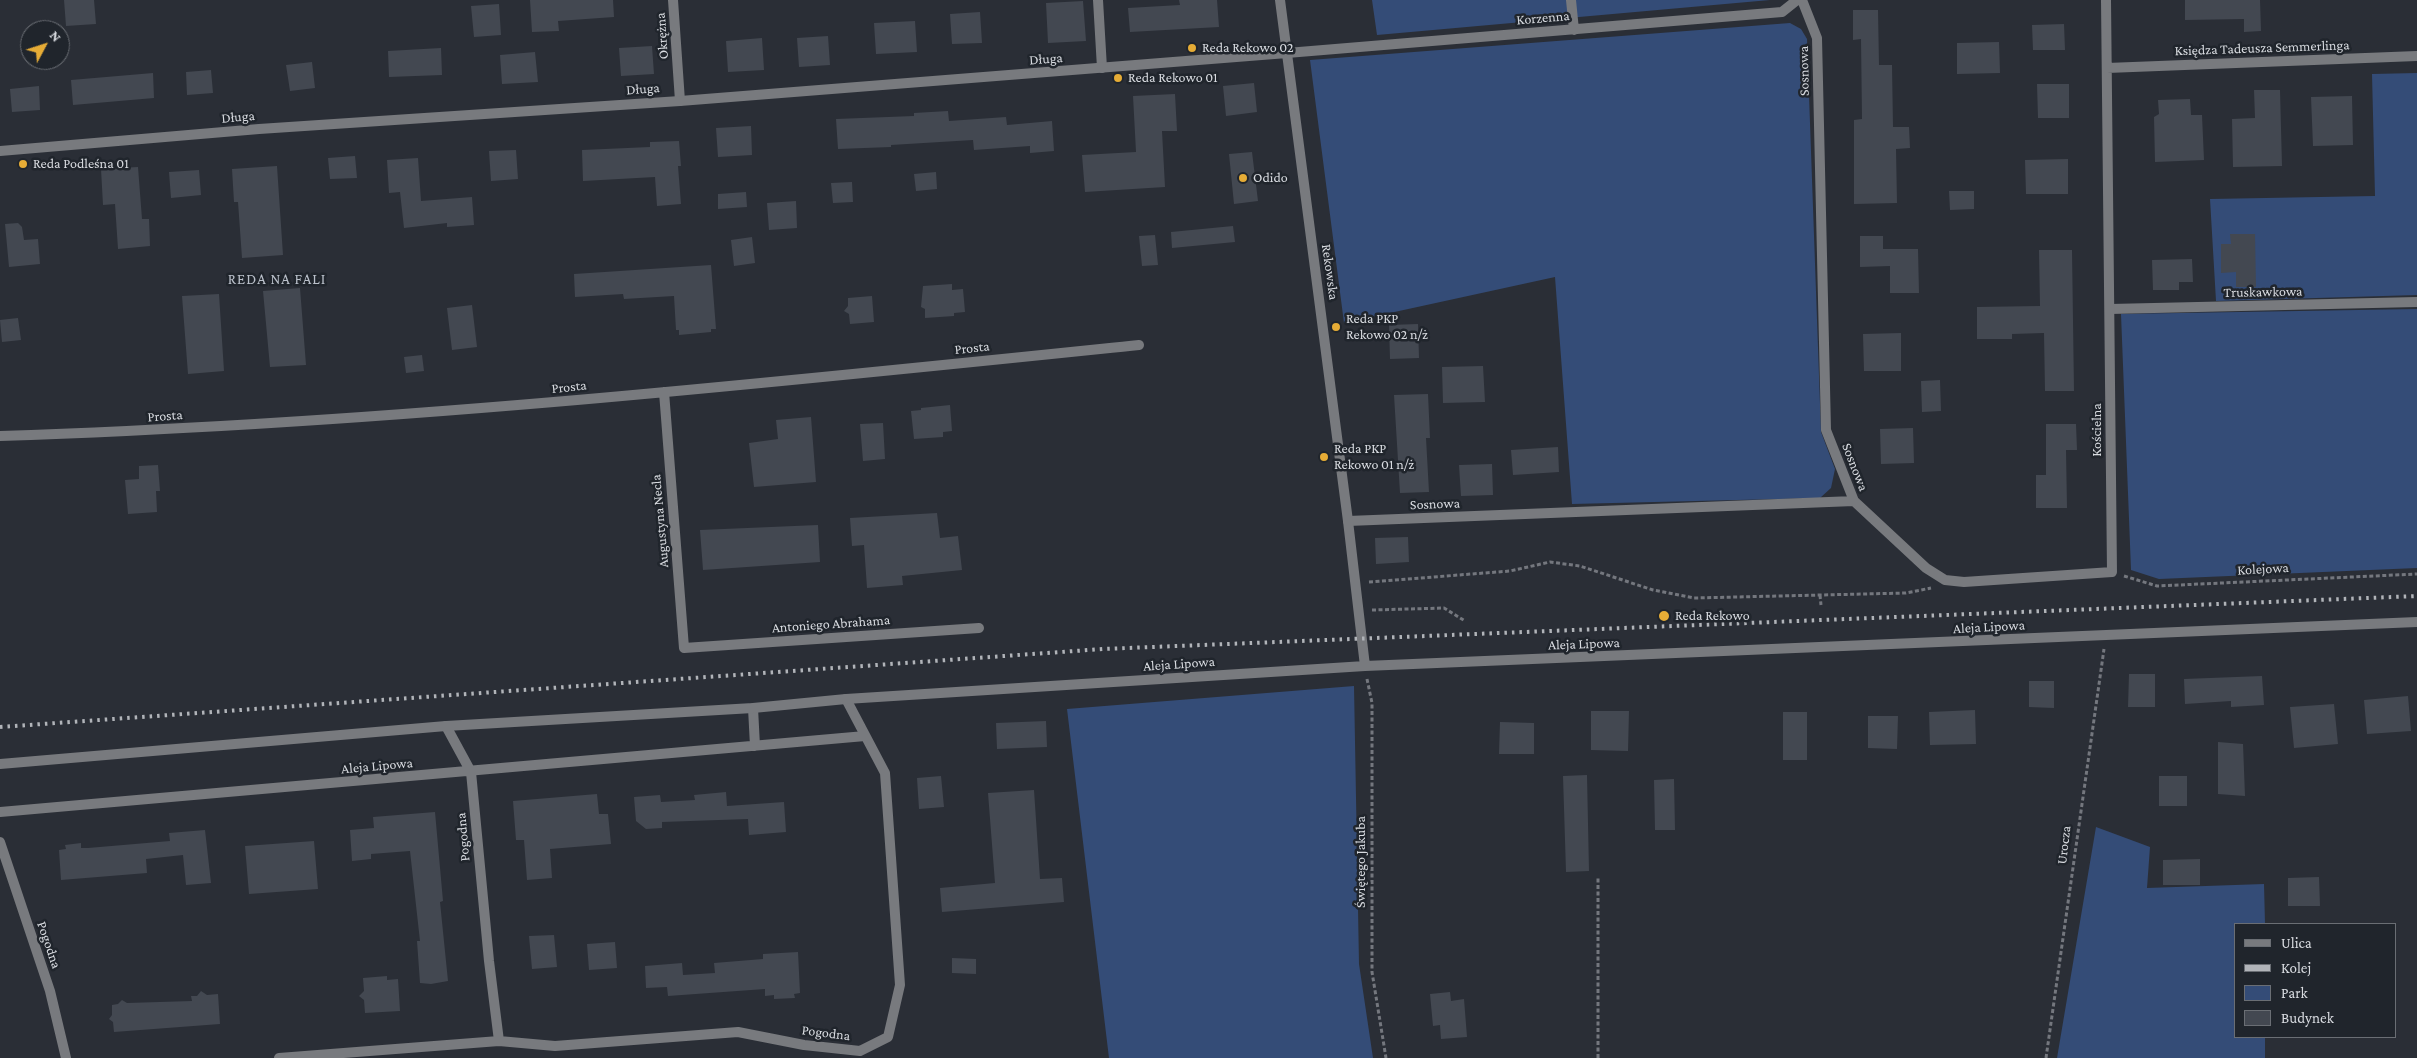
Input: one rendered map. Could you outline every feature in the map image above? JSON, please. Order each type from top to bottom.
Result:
[{"type":"street","name":"Okrężna","points":[[673,0],[680,100]]},
{"type":"street","points":[[1098,0],[1102,68]]},
{"type":"street","name":"Rekowska","points":[[1280,0],[1348,521],[1364,666]]},
{"type":"street","points":[[1571,0],[1574,30]]},
{"type":"street","name":"Korzenna","points":[[1287,54],[1782,12],[1797,0]]},
{"type":"street","name":"Sosnowa","points":[[1348,521],[1854,501],[1826,430],[1817,38],[1802,0]]},
{"type":"street","name":"Kościelna","points":[[2106,0],[2112,572]]},
{"type":"street","name":"Długa","points":[[0,152],[259,129],[680,100],[1287,54]]},
{"type":"street","name":"Księdza Tadeusza Semmerlinga","points":[[2108,68],[2417,56]]},
{"type":"street","name":"Truskawkowa","points":[[2110,309],[2417,302]]},
{"type":"street","name":"Prosta","points":[[0,436],[138,432],[471,410],[1139,345]]},
{"type":"street","name":"Augustyna Necla","points":[[664,392],[684,648]]},
{"type":"street","points":[[1854,501],[1926,568],[1945,580],[1964,582],[2112,572]]},
{"type":"street","name":"Aleja Lipowa","points":[[0,764],[446,726],[753,708],[846,699],[1364,666],[2417,622]]},
{"type":"street","name":"Antoniego Abrahama","points":[[684,648],[979,628]]},
{"type":"street","name":"Pogodna","points":[[279,1058],[499,1041],[555,1046],[738,1032],[804,1045],[860,1051],[888,1036],[900,985],[885,773],[846,699]]},
{"type":"street","points":[[753,708],[756,746]]},
{"type":"street","name":"Pogodna","points":[[446,726],[471,772],[488,961],[499,1041]]},
{"type":"street","name":"Aleja Lipowa","points":[[0,812],[865,736]]},
{"type":"street","name":"Pogodna","points":[[0,842],[50,991],[66,1058]]},
{"type":"path","points":[[1355,584],[1510,571],[1550,562],[1580,566],[1653,590],[1694,598],[1906,593],[1930,589],[1945,580]]},
{"type":"path","name":"Kolejowa","points":[[2112,572],[2157,586],[2417,574]]},
{"type":"path","points":[[1367,573],[1369,591]]},
{"type":"path","points":[[1820,595],[1821,605]]},
{"type":"path","points":[[1370,601],[1371,610],[1444,608],[1465,621]]},
{"type":"path","name":"Urocza","points":[[2046,1058],[2106,636]]},
{"type":"path","name":"Świętego Jakuba","points":[[1364,666],[1372,703],[1372,972],[1386,1058]]},
{"type":"path","points":[[1598,876],[1598,1058]]},
{"type":"green space","points":[[1372,0],[1770,0],[1377,35]]},
{"type":"green space","points":[[1790,23],[1801,29],[1807,39],[1821,432],[1835,469],[1831,488],[1820,498],[1572,504],[1555,277],[1344,323],[1310,60]]},
{"type":"green space","points":[[2417,73],[2417,295],[2216,301],[2210,199],[2375,196],[2372,74]]},
{"type":"green space","points":[[2417,309],[2417,568],[2159,579],[2131,570],[2121,314]]},
{"type":"green space","points":[[1354,686],[1359,964],[1373,1058],[1109,1058],[1067,709]]},
{"type":"green space","points":[[2096,827],[2150,847],[2147,888],[2264,884],[2265,923],[2234,923],[2234,1038],[2265,1038],[2265,1058],[2057,1058]]},
{"type":"building","points":[[64,0],[94,0],[96,24],[70,26],[70,20],[66,20]]},
{"type":"building","points":[[530,0],[613,0],[614,17],[558,21],[559,31],[532,32]]},
{"type":"building","points":[[1179,0],[1217,0],[1219,27],[1130,32],[1128,8],[1180,5]]},
{"type":"building","points":[[2185,0],[2260,0],[2261,31],[2244,32],[2244,19],[2185,20]]},
{"type":"building","points":[[1083,1],[1086,41],[1048,43],[1046,3]]},
{"type":"building","points":[[499,4],[501,35],[474,37],[471,6]]},
{"type":"building","points":[[1853,10],[1878,10],[1879,65],[1892,65],[1893,127],[1909,127],[1910,148],[1896,149],[1897,203],[1854,204],[1854,120],[1862,119],[1861,39],[1853,40]]},
{"type":"building","points":[[980,12],[982,43],[952,44],[950,14]]},
{"type":"building","points":[[915,21],[917,52],[876,54],[874,23]]},
{"type":"building","points":[[2064,24],[2065,50],[2033,50],[2032,25]]},
{"type":"building","points":[[828,36],[830,65],[799,67],[797,38]]},
{"type":"building","points":[[762,38],[764,70],[728,72],[726,41]]},
{"type":"building","points":[[1999,42],[2000,73],[1957,74],[1957,43]]},
{"type":"building","points":[[652,46],[654,74],[621,76],[619,48]]},
{"type":"building","points":[[441,48],[442,75],[389,77],[388,51]]},
{"type":"building","points":[[535,52],[538,82],[502,84],[500,55]]},
{"type":"building","points":[[312,62],[315,88],[290,91],[286,65]]},
{"type":"building","points":[[211,70],[213,93],[187,95],[186,72]]},
{"type":"building","points":[[153,73],[154,98],[73,105],[71,80]]},
{"type":"building","points":[[1254,83],[1257,112],[1226,116],[1223,86]]},
{"type":"building","points":[[2037,84],[2069,84],[2069,118],[2038,118]]},
{"type":"building","points":[[39,86],[40,110],[12,112],[10,89]]},
{"type":"building","points":[[2254,90],[2280,90],[2282,166],[2233,167],[2232,119],[2255,118]]},
{"type":"building","points":[[1175,94],[1177,131],[1162,131],[1165,187],[1085,192],[1082,155],[1136,152],[1133,96]]},
{"type":"building","points":[[2352,96],[2353,145],[2313,146],[2311,97]]},
{"type":"building","points":[[2190,99],[2191,115],[2202,115],[2204,160],[2155,162],[2154,117],[2159,114],[2158,100]]},
{"type":"building","points":[[948,111],[949,121],[1006,117],[1007,125],[1052,121],[1054,151],[1030,153],[1030,146],[974,150],[973,140],[891,145],[891,147],[838,149],[836,119],[914,116],[914,113]]},
{"type":"building","points":[[751,126],[752,155],[718,157],[716,128]]},
{"type":"building","points":[[679,141],[681,166],[678,166],[681,204],[657,206],[655,177],[583,181],[582,150],[650,147],[650,142]]},
{"type":"building","points":[[516,150],[518,179],[491,181],[489,151]]},
{"type":"building","name":"Odido","points":[[1252,152],[1258,201],[1234,204],[1229,154]]},
{"type":"building","points":[[355,156],[357,178],[330,179],[328,158]]},
{"type":"building","points":[[418,158],[421,201],[472,197],[474,225],[447,227],[447,223],[404,228],[400,192],[389,193],[387,160]]},
{"type":"building","points":[[2068,159],[2068,194],[2026,194],[2025,160]]},
{"type":"building","points":[[277,166],[283,255],[242,258],[238,202],[234,202],[232,169]]},
{"type":"building","points":[[138,167],[142,219],[149,219],[150,246],[118,249],[115,204],[103,205],[101,169]]},
{"type":"building","points":[[199,170],[201,195],[171,198],[169,172]]},
{"type":"building","points":[[936,172],[937,189],[916,191],[914,174]]},
{"type":"building","points":[[852,182],[853,202],[833,203],[831,183]]},
{"type":"building","points":[[1949,191],[1974,191],[1974,209],[1950,210]]},
{"type":"building","points":[[746,192],[747,207],[718,209],[718,194]]},
{"type":"building","points":[[796,201],[797,228],[769,230],[767,203]]},
{"type":"building","points":[[18,223],[22,227],[24,240],[38,239],[40,264],[9,267],[5,224]]},
{"type":"building","points":[[1233,226],[1235,242],[1172,248],[1171,232]]},
{"type":"building","points":[[2230,234],[2255,234],[2256,287],[2236,287],[2236,272],[2221,273],[2221,244],[2231,244]]},
{"type":"building","points":[[1155,235],[1158,265],[1142,266],[1139,236]]},
{"type":"building","points":[[1860,236],[1883,236],[1883,249],[1918,249],[1919,293],[1890,293],[1890,266],[1860,267]]},
{"type":"building","points":[[752,237],[755,263],[734,266],[731,240]]},
{"type":"building","points":[[2039,250],[2072,250],[2074,391],[2045,391],[2044,333],[2012,334],[2012,339],[1977,339],[1977,307],[2040,306]]},
{"type":"building","points":[[2192,259],[2193,282],[2179,282],[2179,290],[2153,290],[2152,260]]},
{"type":"building","points":[[711,265],[716,329],[711,329],[711,332],[679,335],[679,330],[676,330],[674,296],[624,299],[623,294],[575,297],[574,274]]},
{"type":"building","points":[[952,284],[952,290],[963,289],[965,312],[954,313],[954,316],[925,318],[925,309],[921,307],[923,286]]},
{"type":"building","points":[[300,288],[306,365],[270,367],[263,291]]},
{"type":"building","points":[[219,294],[224,371],[188,374],[182,296]]},
{"type":"building","points":[[872,296],[874,322],[850,324],[849,314],[844,311],[848,306],[848,298]]},
{"type":"building","points":[[472,305],[477,347],[452,350],[447,308]]},
{"type":"building","points":[[18,318],[21,340],[2,342],[0,320]]},
{"type":"building","points":[[1418,324],[1419,358],[1390,359],[1389,325]]},
{"type":"building","points":[[1901,333],[1901,371],[1864,371],[1863,334]]},
{"type":"building","points":[[422,355],[424,371],[406,373],[404,357]]},
{"type":"building","points":[[1483,366],[1485,402],[1443,403],[1442,367]]},
{"type":"building","points":[[1940,380],[1941,411],[1922,412],[1921,381]]},
{"type":"building","points":[[1428,394],[1430,438],[1426,438],[1429,492],[1400,493],[1394,395]]},
{"type":"building","points":[[950,405],[952,431],[943,432],[943,437],[914,439],[911,411]]},
{"type":"building","points":[[811,417],[816,482],[754,487],[749,443],[778,439],[776,420]]},
{"type":"building","points":[[883,423],[885,459],[863,461],[860,424]]},
{"type":"building","points":[[2046,424],[2076,424],[2077,450],[2066,450],[2067,508],[2036,508],[2036,475],[2046,475]]},
{"type":"building","points":[[1913,428],[1914,463],[1881,464],[1880,429]]},
{"type":"building","points":[[1558,447],[1559,472],[1513,475],[1511,450]]},
{"type":"building","points":[[1492,464],[1493,495],[1461,496],[1459,465]]},
{"type":"building","points":[[158,465],[160,491],[156,491],[157,512],[128,514],[125,480],[139,479],[139,466]]},
{"type":"building","points":[[937,513],[940,538],[958,536],[962,570],[902,576],[903,585],[867,588],[864,545],[852,546],[850,518]]},
{"type":"building","points":[[818,525],[820,562],[703,570],[700,530]]},
{"type":"building","points":[[1408,537],[1409,562],[1376,564],[1375,538]]},
{"type":"building","points":[[2129,674],[2155,674],[2155,707],[2128,707]]},
{"type":"building","points":[[2262,676],[2264,705],[2231,707],[2231,701],[2185,704],[2184,679]]},
{"type":"building","points":[[2029,681],[2054,681],[2054,708],[2029,707]]},
{"type":"building","points":[[2408,696],[2411,731],[2367,734],[2364,700]]},
{"type":"building","points":[[2334,704],[2338,744],[2294,748],[2290,707]]},
{"type":"building","points":[[1975,710],[1976,744],[1930,745],[1929,712]]},
{"type":"building","points":[[1591,711],[1629,711],[1628,751],[1591,750]]},
{"type":"building","points":[[1783,712],[1807,712],[1807,760],[1783,760]]},
{"type":"building","points":[[1868,716],[1898,716],[1897,749],[1868,748]]},
{"type":"building","points":[[1046,721],[1047,747],[997,749],[996,723]]},
{"type":"building","points":[[1500,722],[1534,723],[1534,754],[1499,754]]},
{"type":"building","points":[[2218,742],[2243,744],[2245,796],[2218,794]]},
{"type":"building","points":[[1587,775],[1589,871],[1566,872],[1563,776]]},
{"type":"building","points":[[941,776],[944,807],[919,809],[917,778]]},
{"type":"building","points":[[2159,776],[2187,776],[2187,806],[2159,806]]},
{"type":"building","points":[[1674,779],[1675,830],[1655,830],[1654,780]]},
{"type":"building","points":[[1034,790],[1040,879],[1062,878],[1064,902],[942,912],[940,888],[995,883],[988,793]]},
{"type":"building","points":[[726,792],[727,806],[784,802],[786,832],[749,835],[748,819],[662,822],[662,828],[646,829],[636,821],[634,797],[660,795],[661,802],[695,800],[694,795]]},
{"type":"building","points":[[597,794],[599,814],[608,814],[611,844],[550,849],[552,878],[527,880],[524,840],[516,840],[513,801]]},
{"type":"building","points":[[435,812],[443,901],[440,902],[448,981],[431,984],[420,983],[417,941],[420,941],[410,851],[371,854],[371,859],[352,861],[350,830],[374,828],[373,817]]},
{"type":"building","points":[[205,830],[211,883],[186,885],[183,855],[146,859],[147,873],[61,880],[59,850],[66,849],[65,845],[81,843],[81,848],[88,848],[170,841],[169,833]]},
{"type":"building","points":[[314,841],[318,889],[249,894],[245,846]]},
{"type":"building","points":[[2200,859],[2200,885],[2163,885],[2163,860]]},
{"type":"building","points":[[2319,877],[2320,906],[2288,906],[2288,878]]},
{"type":"building","points":[[554,935],[557,967],[532,969],[529,936]]},
{"type":"building","points":[[615,942],[617,968],[589,970],[587,944]]},
{"type":"building","points":[[798,952],[800,993],[794,994],[795,998],[774,999],[774,995],[765,996],[765,989],[668,996],[667,987],[646,988],[645,966],[682,963],[683,975],[715,973],[714,963],[763,959],[763,954]]},
{"type":"building","points":[[952,958],[976,959],[976,974],[952,973]]},
{"type":"building","points":[[387,976],[387,980],[398,979],[400,1011],[365,1013],[364,1000],[359,996],[364,991],[363,978]]},
{"type":"building","points":[[201,991],[207,995],[218,994],[220,1024],[114,1032],[113,1022],[109,1019],[112,1015],[112,1005],[118,1004],[122,1000],[127,1003],[192,1001],[191,996],[197,996]]},
{"type":"building","points":[[1450,992],[1451,1001],[1464,999],[1467,1037],[1441,1039],[1440,1025],[1433,1026],[1430,994]]},
{"type":"railway","points":[[0,727],[1103,649],[2417,596]]},
{"type":"place","name":"Reda Rekowo 02","points":[[1192,48]]},
{"type":"place","name":"Reda Rekowo 01","points":[[1118,78]]},
{"type":"place","name":"Reda Podleśna 01","points":[[23,164]]},
{"type":"place","name":"Odido","points":[[1243,178]]},
{"type":"place","name":"Reda PKP Rekowo 02 n/ż","points":[[1336,327]]},
{"type":"place","name":"Reda PKP Rekowo 01 n/ż","points":[[1324,457]]},
{"type":"place","name":"Reda Rekowo","points":[[1664,616]]},
{"type":"district","name":"REDA NA FALI","points":[[277,279]]}]
